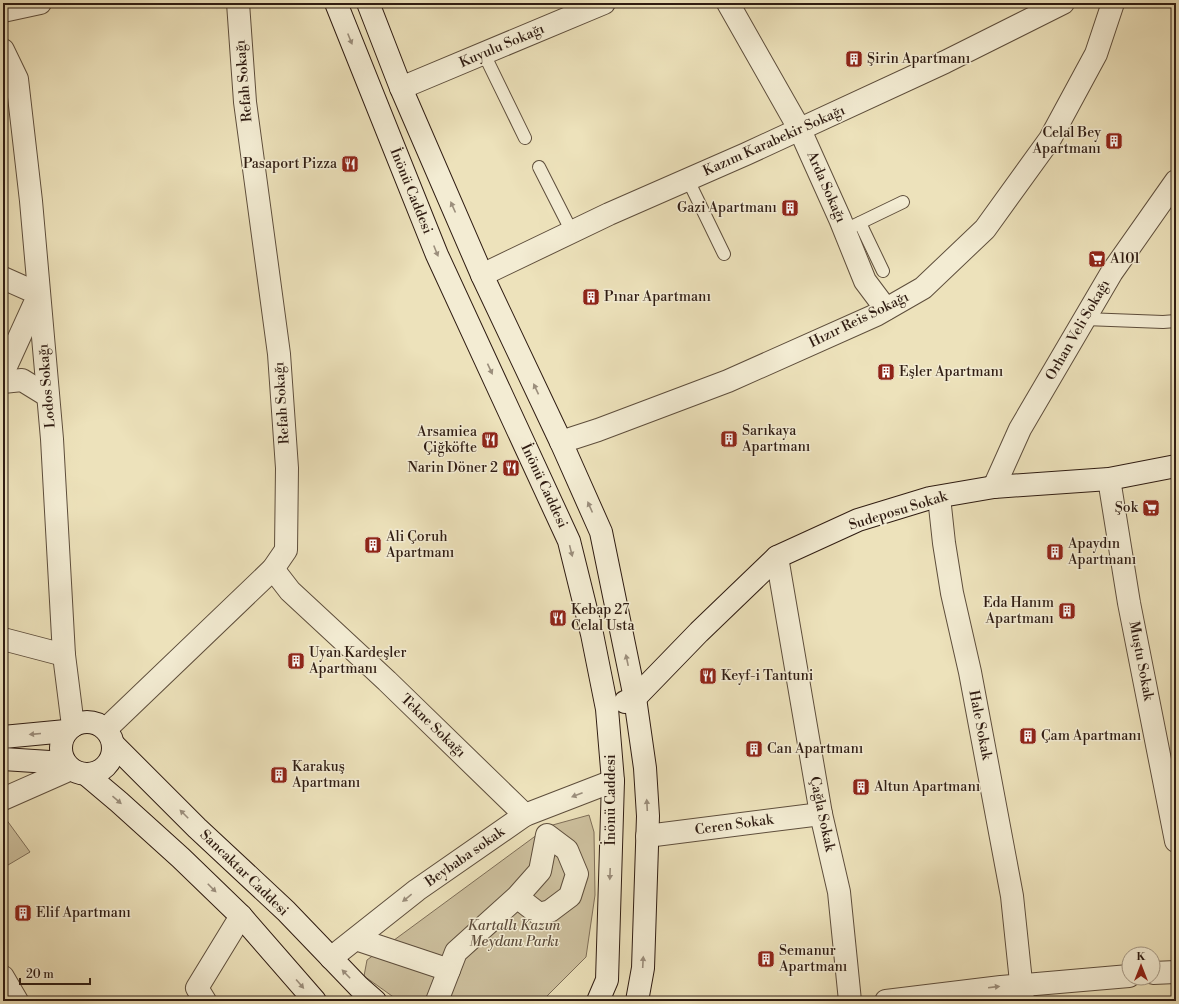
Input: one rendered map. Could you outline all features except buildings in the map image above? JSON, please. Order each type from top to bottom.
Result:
[{"type":"street","points":[[3,11],[40,3]]},
{"type":"street","name":"Refah Sokağı","points":[[110,737],[273,569],[286,550],[287,468],[279,354],[245,102],[238,3]]},
{"type":"street","name":"İnönü Caddesi","points":[[336,3],[438,255],[569,541],[592,634],[607,709],[613,781],[607,980],[598,1001]]},
{"type":"street","points":[[368,3],[401,88],[482,275],[561,442],[601,532],[635,698],[645,768],[648,816],[642,968],[637,1001]]},
{"type":"street","name":"Kuyulu Sokağı","points":[[401,88],[604,3]]},
{"type":"street","name":"Arda Sokağı","points":[[728,3],[800,130],[852,226],[865,281],[886,309]]},
{"type":"street","name":"Kazım Karabekir Sokağı","points":[[482,275],[609,214],[800,130],[945,62],[1063,3]]},
{"type":"street","name":"Hızır Reis Sokağı","points":[[561,442],[598,430],[728,381],[876,315],[923,288],[985,229],[1050,139],[1096,54],[1113,3]]},
{"type":"street","name":"Lodos Sokağı","points":[[3,50],[17,79],[31,201],[52,439],[64,655],[70,728]]},
{"type":"street","name":"Orhan Veli Sokağı","points":[[994,487],[1020,429],[1112,272],[1176,181]]},
{"type":"street","points":[[3,278],[39,294],[3,373]]},
{"type":"street","points":[[3,382],[22,380],[48,396]]},
{"type":"street","name":"Sudeposu Sokak","points":[[635,698],[699,632],[777,557],[858,520],[930,498],[994,487],[1110,479],[1176,466]]},
{"type":"street","name":"Muştu Sokak","points":[[1110,479],[1130,603],[1176,841]]},
{"type":"street","name":"Hale Sokak","points":[[939,497],[944,543],[952,593],[970,672],[1012,896],[1022,993]]},
{"type":"street","name":"Çağla Sokak","points":[[777,557],[820,814],[839,892],[850,1001]]},
{"type":"street","name":"Tekne Sokağı","points":[[273,569],[290,591],[393,686],[525,815]]},
{"type":"street","points":[[3,639],[64,655]]},
{"type":"street","points":[[607,709],[635,698]]},
{"type":"street","points":[[3,737],[70,728],[81,722],[89,721],[98,724],[110,737],[113,754],[110,762],[104,769],[96,773],[3,759]]},
{"type":"street","points":[[70,728],[62,739],[60,747],[61,755],[74,769],[119,802],[182,858],[241,916],[315,1001]]},
{"type":"street","name":"Sancaktar Caddesi","points":[[110,737],[197,828],[286,911],[375,1001]]},
{"type":"street","points":[[3,800],[74,769]]},
{"type":"street","name":"Beybaba sokak","points":[[331,958],[417,890],[525,815],[613,781]]},
{"type":"street","name":"Ceren Sokak","points":[[647,836],[820,814]]},
{"type":"street","points":[[437,1001],[456,952],[518,897]]},
{"type":"street","points":[[205,1001],[197,988],[241,916]]},
{"type":"street","points":[[356,939],[449,970]]},
{"type":"street","points":[[1161,973],[1176,972]]},
{"type":"street","points":[[3,977],[17,1001]]},
{"type":"street","points":[[886,1001],[1001,986],[1022,993],[1121,977]]},
{"type":"lane","points":[[484,54],[525,138]]},
{"type":"lane","points":[[539,167],[572,232]]},
{"type":"lane","points":[[688,180],[724,254]]},
{"type":"lane","points":[[883,272],[852,226],[903,202]]},
{"type":"lane","points":[[1085,319],[1163,322],[1176,321]]},
{"type":"green space","points":[[3,815],[30,852],[3,868]]},
{"type":"green space","name":"Kartallı Kazım Meydanı Parkı","points":[[589,815],[594,832],[595,895],[586,957],[542,1001],[399,1001],[364,976],[367,960],[549,826]]},
{"type":"place","name":"Şirin Apartmanı","points":[[854,59]]},
{"type":"place","name":"Celal Bey Apartmanı","points":[[1114,141]]},
{"type":"place","name":"Pasaport Pizza","points":[[350,164]]},
{"type":"place","name":"Gazi Apartmanı","points":[[790,208]]},
{"type":"place","name":"A101","points":[[1097,259]]},
{"type":"place","name":"Pınar Apartmanı","points":[[591,297]]},
{"type":"place","name":"Eşler Apartmanı","points":[[886,372]]},
{"type":"place","name":"Sarıkaya Apartmanı","points":[[729,439]]},
{"type":"place","name":"Arsamiea Çiğköfte","points":[[490,440]]},
{"type":"place","name":"Narin Döner 2","points":[[511,468]]},
{"type":"place","name":"Şok","points":[[1151,508]]},
{"type":"place","name":"Ali Çoruh Apartmanı","points":[[373,545]]},
{"type":"place","name":"Apaydın Apartmanı","points":[[1055,552]]},
{"type":"place","name":"Eda Hanım Apartmanı","points":[[1067,611]]},
{"type":"place","name":"Kebap 27 Celal Usta","points":[[558,618]]},
{"type":"place","name":"Uyan Kardeşler Apartmanı","points":[[296,661]]},
{"type":"place","name":"Keyf-i Tantuni","points":[[708,676]]},
{"type":"place","name":"Çam Apartmanı","points":[[1028,736]]},
{"type":"place","name":"Can Apartmanı","points":[[754,749]]},
{"type":"place","name":"Karakuş Apartmanı","points":[[279,775]]},
{"type":"place","name":"Altun Apartmanı","points":[[861,787]]},
{"type":"place","name":"Elif Apartmanı","points":[[23,913]]},
{"type":"place","name":"Semanur Apartmanı","points":[[766,959]]}]
